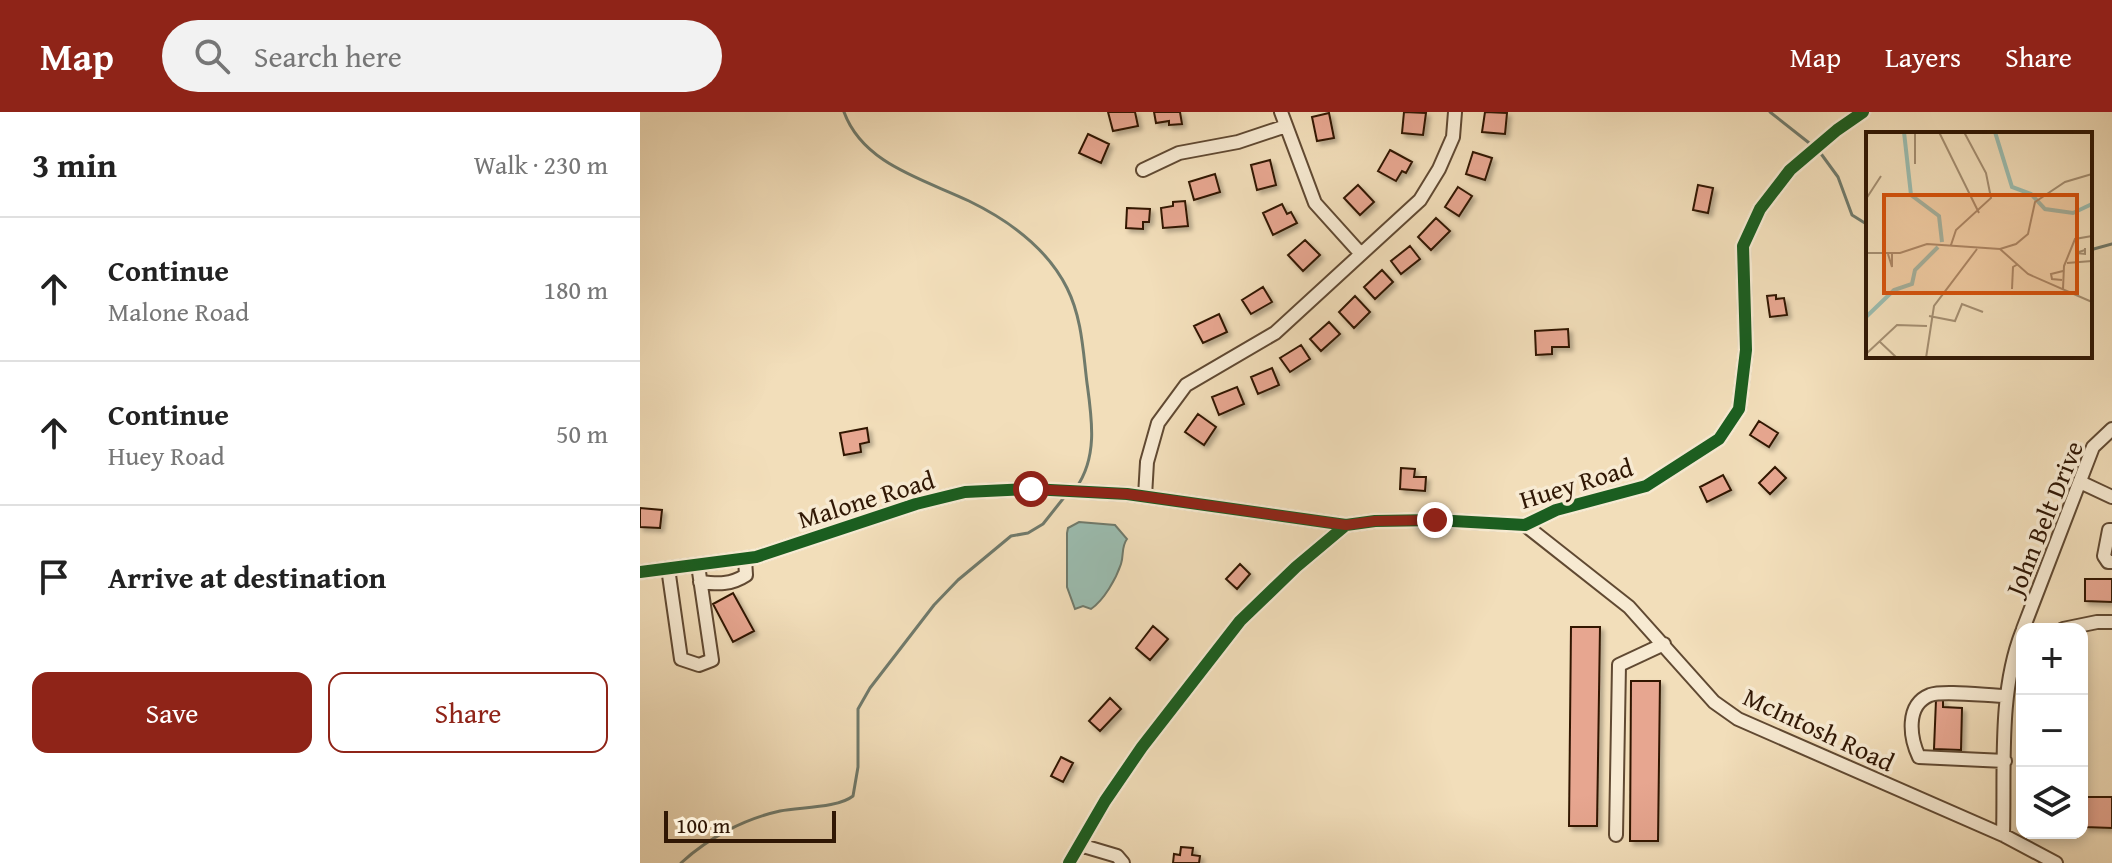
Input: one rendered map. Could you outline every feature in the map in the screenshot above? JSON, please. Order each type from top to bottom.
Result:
[{"type":"street","points":[[1281,112],[1315,203],[1361,254]]},
{"type":"street","points":[[1145,496],[1147,462],[1158,423],[1186,385],[1275,333],[1420,200],[1439,169],[1453,137],[1455,112]]},
{"type":"street","name":"Huey Road","points":[[1346,525],[1435,520],[1525,525],[1556,510],[1646,486],[1719,439],[1739,409],[1746,350],[1743,246],[1760,209],[1790,170],[1863,112]]},
{"type":"street","points":[[1143,170],[1179,153],[1238,142],[1286,126]]},
{"type":"street","name":"John Belt Drive","points":[[2026,623],[2093,447],[2112,429]]},
{"type":"street","points":[[2080,482],[2112,497]]},
{"type":"street","name":"Malone Road","points":[[640,572],[756,557],[916,504],[965,492],[1031,489],[1145,496],[1346,525]]},
{"type":"street","points":[[1069,863],[1105,801],[1142,747],[1240,621],[1296,567],[1346,525]]},
{"type":"street","name":"McIntosh Road","points":[[1525,525],[1629,607],[1714,702],[1738,719],[2003,835],[2056,863]]},
{"type":"street","points":[[2112,530],[2109,530],[2104,556],[2112,562]]},
{"type":"street","points":[[700,582],[721,584],[737,581],[746,575],[745,559]]},
{"type":"street","points":[[668,568],[681,659],[699,665],[712,660],[698,565]]},
{"type":"street","points":[[2088,624],[2112,622]]},
{"type":"street","points":[[1616,835],[1619,665],[1664,644]]},
{"type":"street","name":"John Belt Drive","points":[[2003,835],[2007,696],[2011,661],[2016,649]]},
{"type":"street","points":[[2005,761],[1919,757],[1912,743],[1912,719],[1918,703],[1932,694],[2007,696]]},
{"type":"street","points":[[1080,845],[1117,856],[1123,863]]},
{"type":"shaded area","points":[[1079,522],[1115,525],[1127,539],[1116,576],[1105,595],[1091,609],[1083,606],[1075,609],[1067,587],[1067,533],[1068,528]]},
{"type":"building","points":[[1108,112],[1135,112],[1138,126],[1113,131]]},
{"type":"building","points":[[1154,112],[1180,112],[1182,124],[1169,125],[1169,121],[1156,123]]},
{"type":"building","points":[[1404,112],[1426,113],[1423,135],[1402,133]]},
{"type":"building","points":[[1485,112],[1507,113],[1505,134],[1482,132]]},
{"type":"building","points":[[1329,113],[1334,138],[1317,141],[1312,117]]},
{"type":"building","points":[[1088,134],[1109,144],[1101,163],[1079,153]]},
{"type":"building","points":[[1390,150],[1412,162],[1406,173],[1402,171],[1396,181],[1378,171]]},
{"type":"building","points":[[1473,152],[1492,158],[1485,180],[1466,174]]},
{"type":"building","points":[[1270,160],[1276,185],[1257,190],[1251,165]]},
{"type":"building","points":[[1215,174],[1220,192],[1194,200],[1189,182]]},
{"type":"building","points":[[1358,185],[1374,202],[1360,215],[1344,198]]},
{"type":"building","points":[[1698,185],[1713,188],[1708,213],[1693,210]]},
{"type":"building","points":[[1458,187],[1472,196],[1459,216],[1445,207]]},
{"type":"building","points":[[1185,201],[1188,226],[1163,228],[1161,208]]},
{"type":"building","points":[[1282,204],[1297,223],[1273,235],[1263,213]]},
{"type":"building","points":[[1127,208],[1150,209],[1149,222],[1143,222],[1143,229],[1126,228]]},
{"type":"building","points":[[1436,218],[1450,231],[1431,250],[1418,237]]},
{"type":"building","points":[[1305,240],[1320,255],[1303,271],[1288,255]]},
{"type":"building","points":[[1410,246],[1420,259],[1401,274],[1391,261]]},
{"type":"building","points":[[1382,270],[1393,282],[1375,299],[1364,287]]},
{"type":"building","points":[[1263,287],[1272,302],[1251,314],[1242,300]]},
{"type":"building","points":[[1776,295],[1776,299],[1784,298],[1787,315],[1770,317],[1767,296]]},
{"type":"building","points":[[1355,296],[1370,312],[1354,328],[1339,312]]},
{"type":"building","points":[[1219,314],[1227,332],[1203,343],[1194,326]]},
{"type":"building","points":[[1329,322],[1340,334],[1321,351],[1310,339]]},
{"type":"building","points":[[1568,329],[1569,347],[1552,347],[1552,354],[1536,355],[1535,331]]},
{"type":"building","points":[[1301,345],[1310,359],[1290,372],[1280,358]]},
{"type":"building","points":[[1272,368],[1279,385],[1258,394],[1251,377]]},
{"type":"building","points":[[1237,387],[1244,404],[1219,415],[1212,397]]},
{"type":"building","points":[[1198,414],[1216,427],[1204,445],[1185,432]]},
{"type":"building","points":[[1759,421],[1778,433],[1769,447],[1750,435]]},
{"type":"building","points":[[867,428],[869,442],[860,444],[861,452],[844,455],[840,433]]},
{"type":"building","points":[[1775,467],[1786,478],[1770,494],[1759,483]]},
{"type":"building","points":[[1401,468],[1415,469],[1414,477],[1426,477],[1425,491],[1400,489]]},
{"type":"building","points":[[1723,475],[1731,490],[1707,502],[1700,487]]},
{"type":"building","points":[[640,508],[662,510],[660,528],[640,527]]},
{"type":"building","points":[[1240,564],[1250,574],[1237,589],[1226,579]]},
{"type":"building","points":[[2085,579],[2112,579],[2112,602],[2085,601]]},
{"type":"building","points":[[733,593],[754,631],[733,642],[713,604]]},
{"type":"building","points":[[1153,626],[1168,639],[1150,660],[1136,648]]},
{"type":"building","points":[[1571,627],[1600,627],[1597,826],[1569,826]]},
{"type":"building","points":[[1631,681],[1660,681],[1658,841],[1630,841]]},
{"type":"building","points":[[1110,698],[1121,709],[1100,731],[1089,721]]},
{"type":"building","points":[[1936,700],[1943,700],[1943,707],[1962,708],[1961,750],[1934,749]]},
{"type":"building","points":[[1061,757],[1073,763],[1063,782],[1051,776]]},
{"type":"building","points":[[2088,797],[2112,797],[2112,828],[2088,827]]},
{"type":"building","points":[[1181,847],[1193,848],[1192,855],[1200,856],[1199,863],[1173,863],[1174,854],[1180,855]]},
{"type":"waterway","points":[[844,112],[853,130],[880,157],[896,168],[998,217],[1037,248],[1059,274],[1072,299],[1079,323],[1090,410],[1092,437],[1088,464],[1076,488]]},
{"type":"waterway","points":[[1770,112],[1813,146]]},
{"type":"waterway","points":[[1819,151],[1838,177],[1852,215],[1866,224]]},
{"type":"waterway","points":[[2092,249],[2112,244]]},
{"type":"waterway","points":[[681,863],[740,824],[780,811],[838,803],[853,796],[858,767],[858,709],[870,688],[934,605],[958,580],[1011,536],[1028,533],[1043,524],[1066,495]]},
{"type":"cycle path","points":[[1069,863],[1105,801],[1142,747],[1240,621],[1296,567],[1346,525],[1435,520],[1525,525],[1556,510],[1646,486],[1719,439],[1739,409],[1746,350],[1743,246],[1760,209],[1790,170],[1863,112]]},
{"type":"cycle path","points":[[640,572],[756,557],[916,504],[965,492],[1031,489],[1127,494],[1346,525]]},
{"type":"route","points":[[1031,489],[1127,494],[1346,525],[1435,520]]}]
